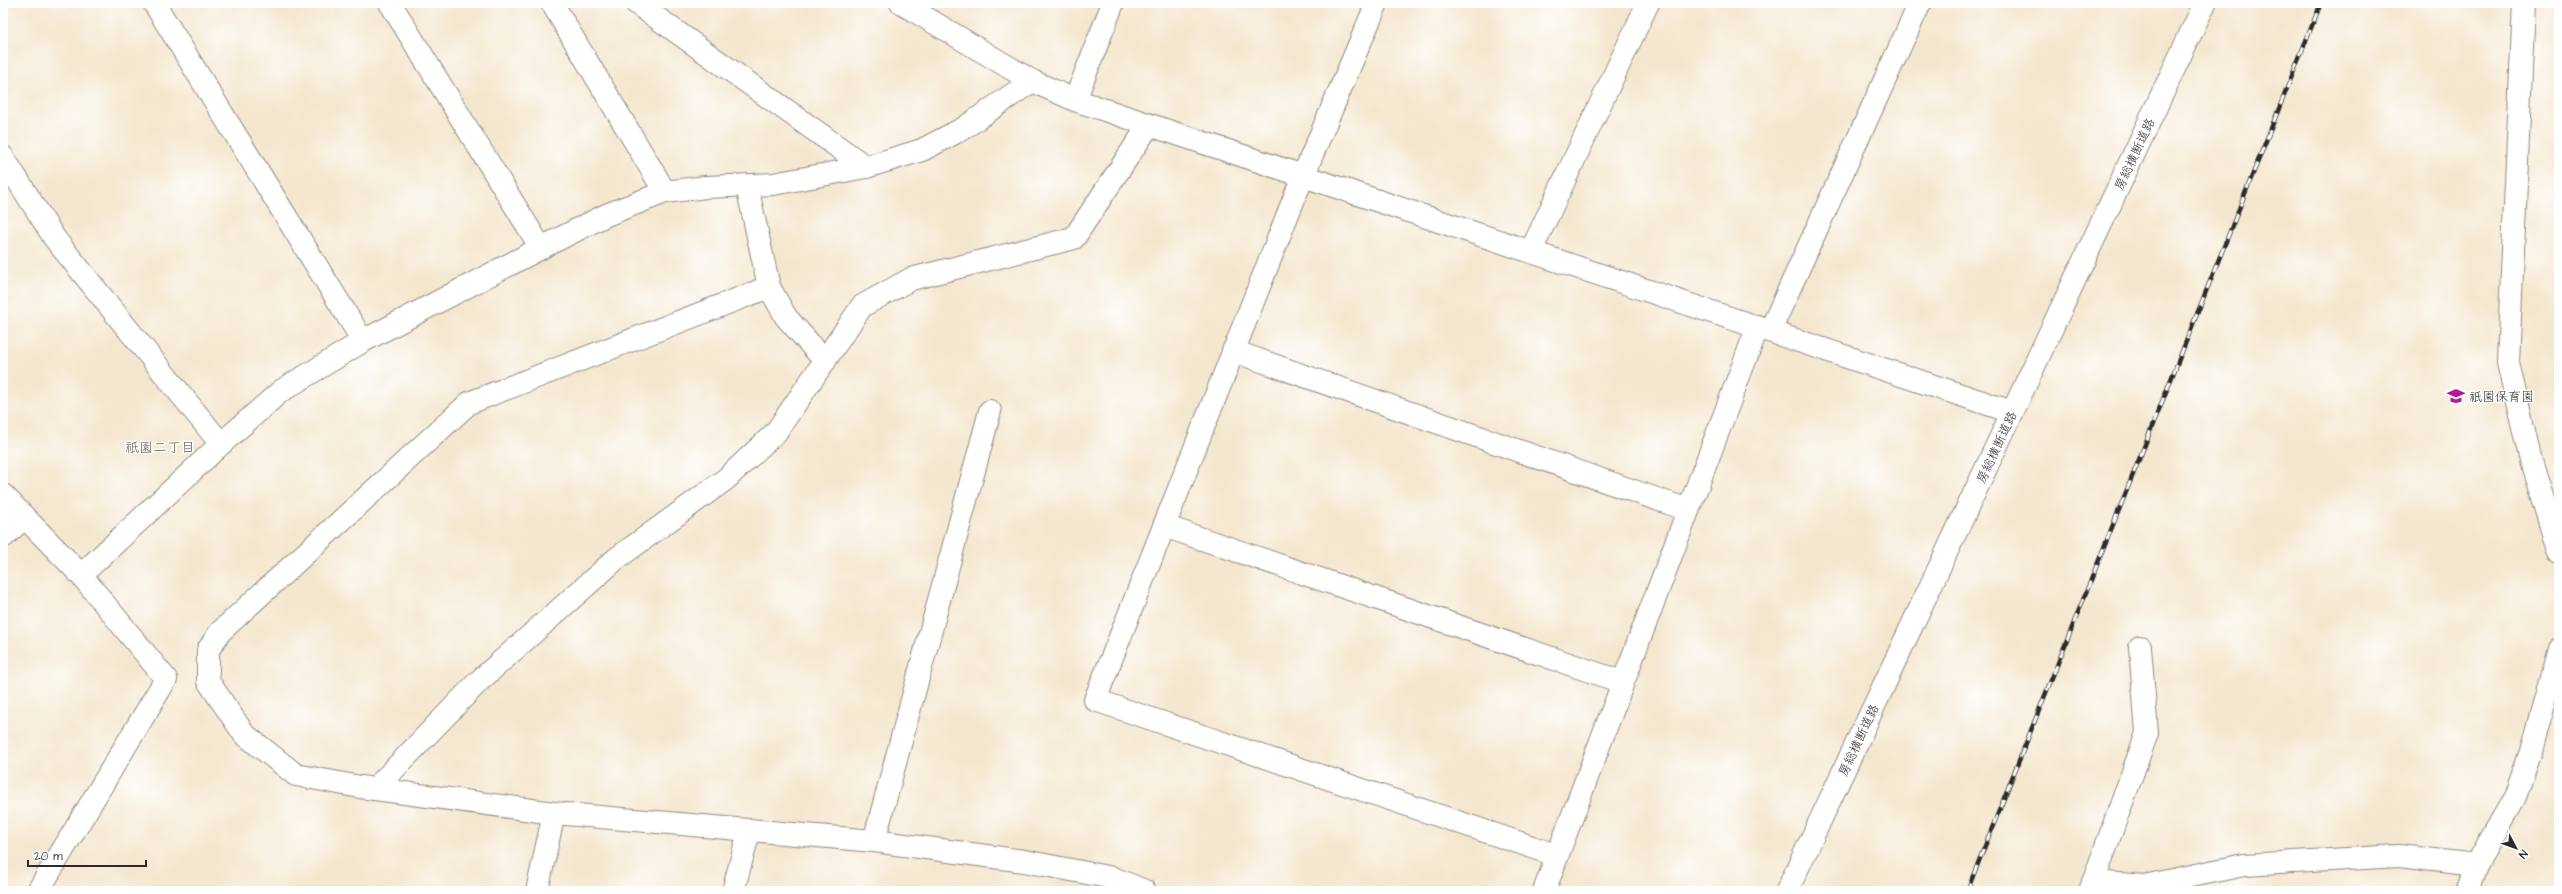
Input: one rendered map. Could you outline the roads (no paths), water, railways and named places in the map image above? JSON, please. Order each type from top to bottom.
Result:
[{"type":"main road","points":[[154,3],[363,342]]},
{"type":"main road","points":[[390,3],[541,248]]},
{"type":"main road","points":[[552,3],[665,192]]},
{"type":"main road","points":[[636,3],[866,167]]},
{"type":"main road","points":[[901,3],[1032,81],[1075,100],[1764,328],[2012,412]]},
{"type":"main road","points":[[1075,100],[1113,3]]},
{"type":"main road","points":[[1377,3],[1303,176],[1095,700],[1556,855]]},
{"type":"main road","points":[[1531,251],[1648,3]]},
{"type":"main road","points":[[1544,891],[1556,855],[1688,510],[1764,328],[1920,3]]},
{"type":"main road","name":"房総横断道路","points":[[1787,891],[2204,3]]},
{"type":"main road","points":[[2524,3],[2508,363],[2531,461],[2559,553]]},
{"type":"main road","points":[[81,575],[220,444],[282,391],[363,342],[541,248],[606,215],[665,192],[706,187],[773,184],[866,167],[922,150],[964,128],[1032,81]]},
{"type":"main road","points":[[375,789],[478,682],[616,558],[726,479],[776,432],[862,306],[911,279],[1074,238],[1150,125]]},
{"type":"main road","points":[[3,157],[55,239],[220,444]]},
{"type":"main road","points":[[747,186],[769,287],[786,317],[825,361]]},
{"type":"main road","points":[[769,287],[470,403],[220,632],[208,650],[208,681],[244,734],[296,774],[375,789],[554,813],[748,832],[874,841],[1024,861],[1113,878],[1145,891]]},
{"type":"main road","points":[[1233,351],[1688,510]]},
{"type":"main road","points":[[874,841],[990,411]]},
{"type":"main road","points":[[3,495],[81,575],[166,679],[38,891]]},
{"type":"main road","points":[[3,537],[24,518]]},
{"type":"main road","points":[[1164,526],[1622,682]]},
{"type":"main road","points":[[2140,647],[2147,733],[2092,887],[2197,883],[2244,865],[2399,856],[2476,865]]},
{"type":"main road","points":[[2467,891],[2476,865],[2516,797],[2530,754],[2559,649]]},
{"type":"main road","points":[[537,891],[554,813]]},
{"type":"main road","points":[[733,891],[748,832]]},
{"type":"railway","points":[[1967,891],[2321,3]]},
{"type":"place","name":"祇園保育園","points":[[2456,396]]},
{"type":"district","name":"祇園二丁目","points":[[160,447]]}]
